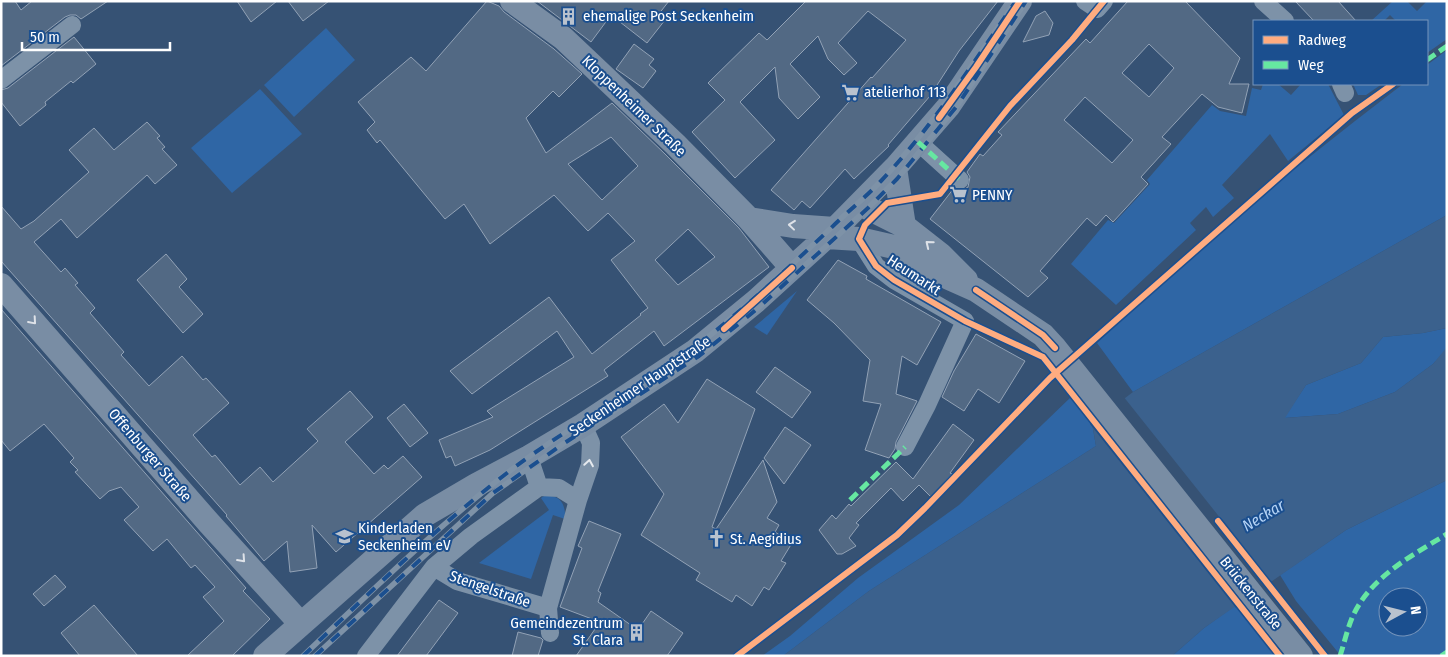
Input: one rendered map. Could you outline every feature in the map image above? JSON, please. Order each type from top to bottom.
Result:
[{"type":"main road","name":"Kloppenheimer Straße","points":[[512,1],[563,38],[675,144],[749,219],[792,268]]},
{"type":"main road","name":"Seckenheimer Hauptstraße","points":[[265,656],[300,623],[425,515],[583,425],[695,351],[756,302],[868,197],[918,142],[948,106],[1020,1]]},
{"type":"main road","points":[[895,168],[904,226]]},
{"type":"main road","points":[[868,197],[942,254],[976,290]]},
{"type":"main road","points":[[749,219],[830,233],[894,247],[931,270],[976,290]]},
{"type":"main road","name":"Offenburger Straße","points":[[1,285],[209,523],[300,623]]},
{"type":"main road","name":"Brückenstraße","points":[[976,290],[1043,336],[1055,348],[1302,656]]},
{"type":"street","points":[[1085,1],[1097,9],[1104,1]]},
{"type":"street","points":[[1266,2],[1284,20]]},
{"type":"street","points":[[1,80],[72,25]]},
{"type":"street","points":[[918,142],[960,180]]},
{"type":"street","name":"Heumarkt","points":[[894,280],[890,263],[894,247],[904,226]]},
{"type":"street","name":"Heumarkt","points":[[859,239],[876,266],[894,280],[965,321],[905,448]]},
{"type":"street","name":"Stengelstraße","points":[[550,633],[548,608],[578,500],[590,465],[591,443],[583,425]]},
{"type":"street","points":[[529,457],[539,487]]},
{"type":"street","points":[[366,656],[434,567],[471,536],[539,487],[559,488],[578,500]]},
{"type":"street","name":"Stengelstraße","points":[[434,567],[457,581],[548,608]]},
{"type":"shaded area","points":[[1393,1],[1407,1],[1417,11],[1427,1],[1447,1],[1447,39],[1428,52],[1428,20],[1395,20],[1390,15],[1385,20],[1372,20]]},
{"type":"shaded area","points":[[326,28],[355,60],[294,117],[264,85]]},
{"type":"shaded area","points":[[1447,50],[1447,215],[1133,392],[1097,343],[1173,271],[1259,197],[1355,121],[1402,85],[1428,85],[1428,64]]},
{"type":"shaded area","points":[[1263,85],[1279,85],[1291,95],[1300,85],[1329,85],[1344,115],[1288,161],[1270,134],[1222,185],[1234,198],[1213,217],[1206,207],[1190,223],[1196,230],[1116,305],[1071,264],[1108,220],[1114,223],[1150,184],[1147,180],[1212,105],[1220,111],[1246,116],[1252,88],[1261,90]]},
{"type":"shaded area","points":[[1353,85],[1381,85],[1366,95],[1358,95]]},
{"type":"shaded area","points":[[260,89],[302,134],[232,193],[191,148]]},
{"type":"shaded area","points":[[797,291],[767,335],[754,327]]},
{"type":"shaded area","points":[[1447,328],[1446,350],[1433,364],[1395,392],[1338,414],[1284,418],[1306,385],[1361,363],[1383,337],[1423,333]]},
{"type":"shaded area","points":[[1071,397],[1092,423],[1096,446],[869,591],[783,656],[762,656],[790,636],[858,578],[959,505]]},
{"type":"shaded area","points":[[1447,480],[1447,656],[1341,656],[1296,601],[1280,575],[1346,530]]},
{"type":"shaded area","points":[[544,496],[558,498],[561,501],[565,519],[553,515],[531,579],[479,563],[549,510],[541,498]]},
{"type":"shaded area","points":[[1240,602],[1280,656],[1172,656],[1204,628]]},
{"type":"water","name":"Neckar","points":[[1447,215],[1447,328],[1423,333],[1383,337],[1361,363],[1306,385],[1285,418],[1338,414],[1395,392],[1433,364],[1447,347],[1447,480],[1346,530],[1204,628],[1172,656],[783,656],[869,591],[1096,446],[1092,423],[1133,392]]},
{"type":"pier","points":[[1123,396],[1272,583],[1236,608],[1090,424],[1090,421]]},
{"type":"building","points":[[1,1],[15,1],[21,10],[32,1],[108,1],[81,19],[76,15],[65,17],[1,66]]},
{"type":"building","points":[[237,1],[277,1],[251,22]]},
{"type":"building","points":[[288,1],[329,1],[303,21]]},
{"type":"building","points":[[487,1],[499,6],[504,12],[554,49],[582,74],[559,97],[553,91],[526,118],[546,153],[612,103],[739,228],[769,267],[664,346],[654,331],[604,370],[608,376],[490,450],[455,466],[451,456],[446,458],[439,440],[493,417],[487,411],[574,357],[557,331],[472,394],[450,371],[549,297],[592,354],[648,308],[611,260],[635,241],[608,213],[588,231],[554,195],[490,244],[464,204],[445,219],[380,140],[377,143],[367,130],[375,122],[358,102],[411,57],[426,71]],"holes":[[[611,137],[638,166],[602,200],[568,164]],[[688,229],[715,257],[678,285],[655,260]]]},
{"type":"building","points":[[537,1],[669,1],[658,15],[665,20],[647,43],[611,15],[591,42]]},
{"type":"building","points":[[806,1],[998,1],[959,51],[930,96],[889,146],[854,179],[845,169],[810,208],[802,201],[794,210],[771,190],[906,40],[868,11],[838,43],[857,63],[844,75],[828,59],[818,36],[790,64],[820,97],[798,119],[779,98],[775,67],[740,102],[775,140],[735,178],[692,132],[725,100],[708,83],[759,33],[767,40]]},
{"type":"building","points":[[1128,1],[1185,1],[1240,58],[1229,84],[1249,84],[1242,113],[1218,107],[1202,94],[1162,137],[1171,144],[1141,177],[1148,184],[1113,222],[1106,215],[1096,226],[1087,218],[1040,271],[1048,278],[1028,297],[930,219],[954,188],[963,190],[968,187],[970,177],[967,172],[980,154],[983,156],[1002,135],[998,132],[1086,39],[1090,43]],"holes":[[[1149,44],[1174,68],[1149,97],[1122,73]],[[1085,97],[1133,140],[1112,163],[1064,120]]]},
{"type":"building","points":[[1295,1],[1338,1],[1355,20],[1313,20]]},
{"type":"building","points":[[1045,11],[1053,23],[1049,35],[1023,42],[1036,16]]},
{"type":"building","points":[[74,37],[96,64],[45,102],[46,105],[20,126],[1,102],[1,90],[8,88]]},
{"type":"building","points":[[634,44],[654,59],[649,65],[656,71],[643,88],[616,69]]},
{"type":"building","points":[[147,122],[160,136],[157,138],[165,147],[162,149],[177,165],[155,184],[147,175],[77,238],[61,219],[34,242],[61,272],[65,268],[78,283],[75,285],[95,308],[90,313],[124,352],[121,355],[149,386],[182,356],[203,380],[206,378],[229,403],[193,435],[212,457],[215,455],[240,485],[260,467],[273,482],[318,441],[307,429],[350,391],[373,417],[345,442],[374,474],[384,465],[388,469],[403,456],[422,477],[336,552],[312,525],[317,568],[290,572],[287,541],[264,561],[227,515],[1,261],[1,206],[21,229],[34,221],[89,172],[69,150],[94,128],[114,150]]},
{"type":"building","points":[[166,254],[187,279],[179,287],[203,314],[183,333],[137,280]]},
{"type":"building","points":[[838,260],[867,276],[866,279],[941,322],[917,365],[902,356],[896,394],[917,401],[889,458],[865,450],[881,404],[863,401],[870,360],[834,323],[807,300]]},
{"type":"building","points":[[1,309],[246,588],[243,591],[270,619],[232,656],[187,656],[224,621],[203,597],[215,587],[195,565],[191,568],[167,539],[153,551],[124,520],[139,507],[121,487],[109,491],[100,499],[75,472],[78,470],[70,462],[74,458],[44,424],[10,451],[1,440]]},
{"type":"building","points":[[976,334],[1025,361],[999,403],[978,389],[964,411],[942,397],[954,371]]},
{"type":"building","points":[[775,367],[811,392],[792,418],[756,392]]},
{"type":"building","points":[[707,379],[755,409],[712,527],[716,529],[763,460],[777,502],[767,518],[779,525],[775,532],[792,543],[781,561],[786,563],[769,590],[764,587],[752,606],[736,595],[732,602],[696,580],[700,573],[641,535],[664,494],[621,437],[664,404],[678,423]]},
{"type":"building","points":[[404,404],[428,433],[410,447],[387,418]]},
{"type":"building","points":[[953,424],[974,440],[950,473],[952,474],[931,497],[919,485],[903,501],[891,488],[856,523],[859,525],[849,538],[856,546],[842,554],[837,554],[819,530],[832,515],[836,519],[849,504],[851,506],[896,462],[913,479]]},
{"type":"building","points":[[785,427],[811,445],[784,484],[764,458]]},
{"type":"building","points":[[589,521],[621,534],[598,591],[601,593],[598,602],[638,630],[651,611],[683,633],[667,656],[576,656],[600,622],[560,607],[582,548],[578,546]]},
{"type":"building","points":[[55,575],[66,587],[44,606],[33,594]]},
{"type":"building","points":[[439,600],[458,613],[426,656],[397,656]]},
{"type":"building","points":[[94,605],[138,656],[80,656],[61,633]]},
{"type":"building","points":[[518,632],[543,640],[538,656],[512,656]]},
{"type":"railway","points":[[303,656],[405,560],[484,491],[550,442],[671,365],[733,316],[792,264],[869,193],[900,160],[952,94],[1016,1]]},
{"type":"railway","points":[[315,656],[493,493],[563,444],[699,356],[757,309],[868,208],[897,179],[957,106],[1026,1]]},
{"type":"marked path","points":[[1428,59],[1447,46]]},
{"type":"marked path","points":[[918,142],[959,179]]},
{"type":"marked path","points":[[850,500],[905,447]]},
{"type":"marked path","points":[[1340,656],[1352,618],[1359,604],[1369,591],[1392,569],[1447,534]]},
{"type":"marked path","points":[[1441,656],[1447,652]]},
{"type":"cycle path","points":[[939,118],[1020,1]]},
{"type":"cycle path","points":[[1104,1],[1072,40],[1010,106],[940,194],[887,203],[865,225],[859,239],[876,266],[894,280],[965,321],[1043,357],[1280,656]]},
{"type":"cycle path","points":[[737,656],[897,535],[1050,378],[1352,113],[1392,85]]},
{"type":"cycle path","points":[[724,329],[792,268]]},
{"type":"cycle path","points":[[976,290],[1043,335],[1055,348]]},
{"type":"cycle path","points":[[1218,521],[1325,656]]},
{"type":"place","name":"ehemalige Post Seckenheim","points":[[569,16]]},
{"type":"place","name":"atelierhof 113","points":[[850,92]]},
{"type":"place","name":"PENNY","points":[[958,195]]},
{"type":"place","name":"Kinderladen Seckenheim eV","points":[[344,537]]},
{"type":"place","name":"St. Aegidius","points":[[716,539]]},
{"type":"place","name":"Gemeindezentrum St. Clara","points":[[637,632]]}]
